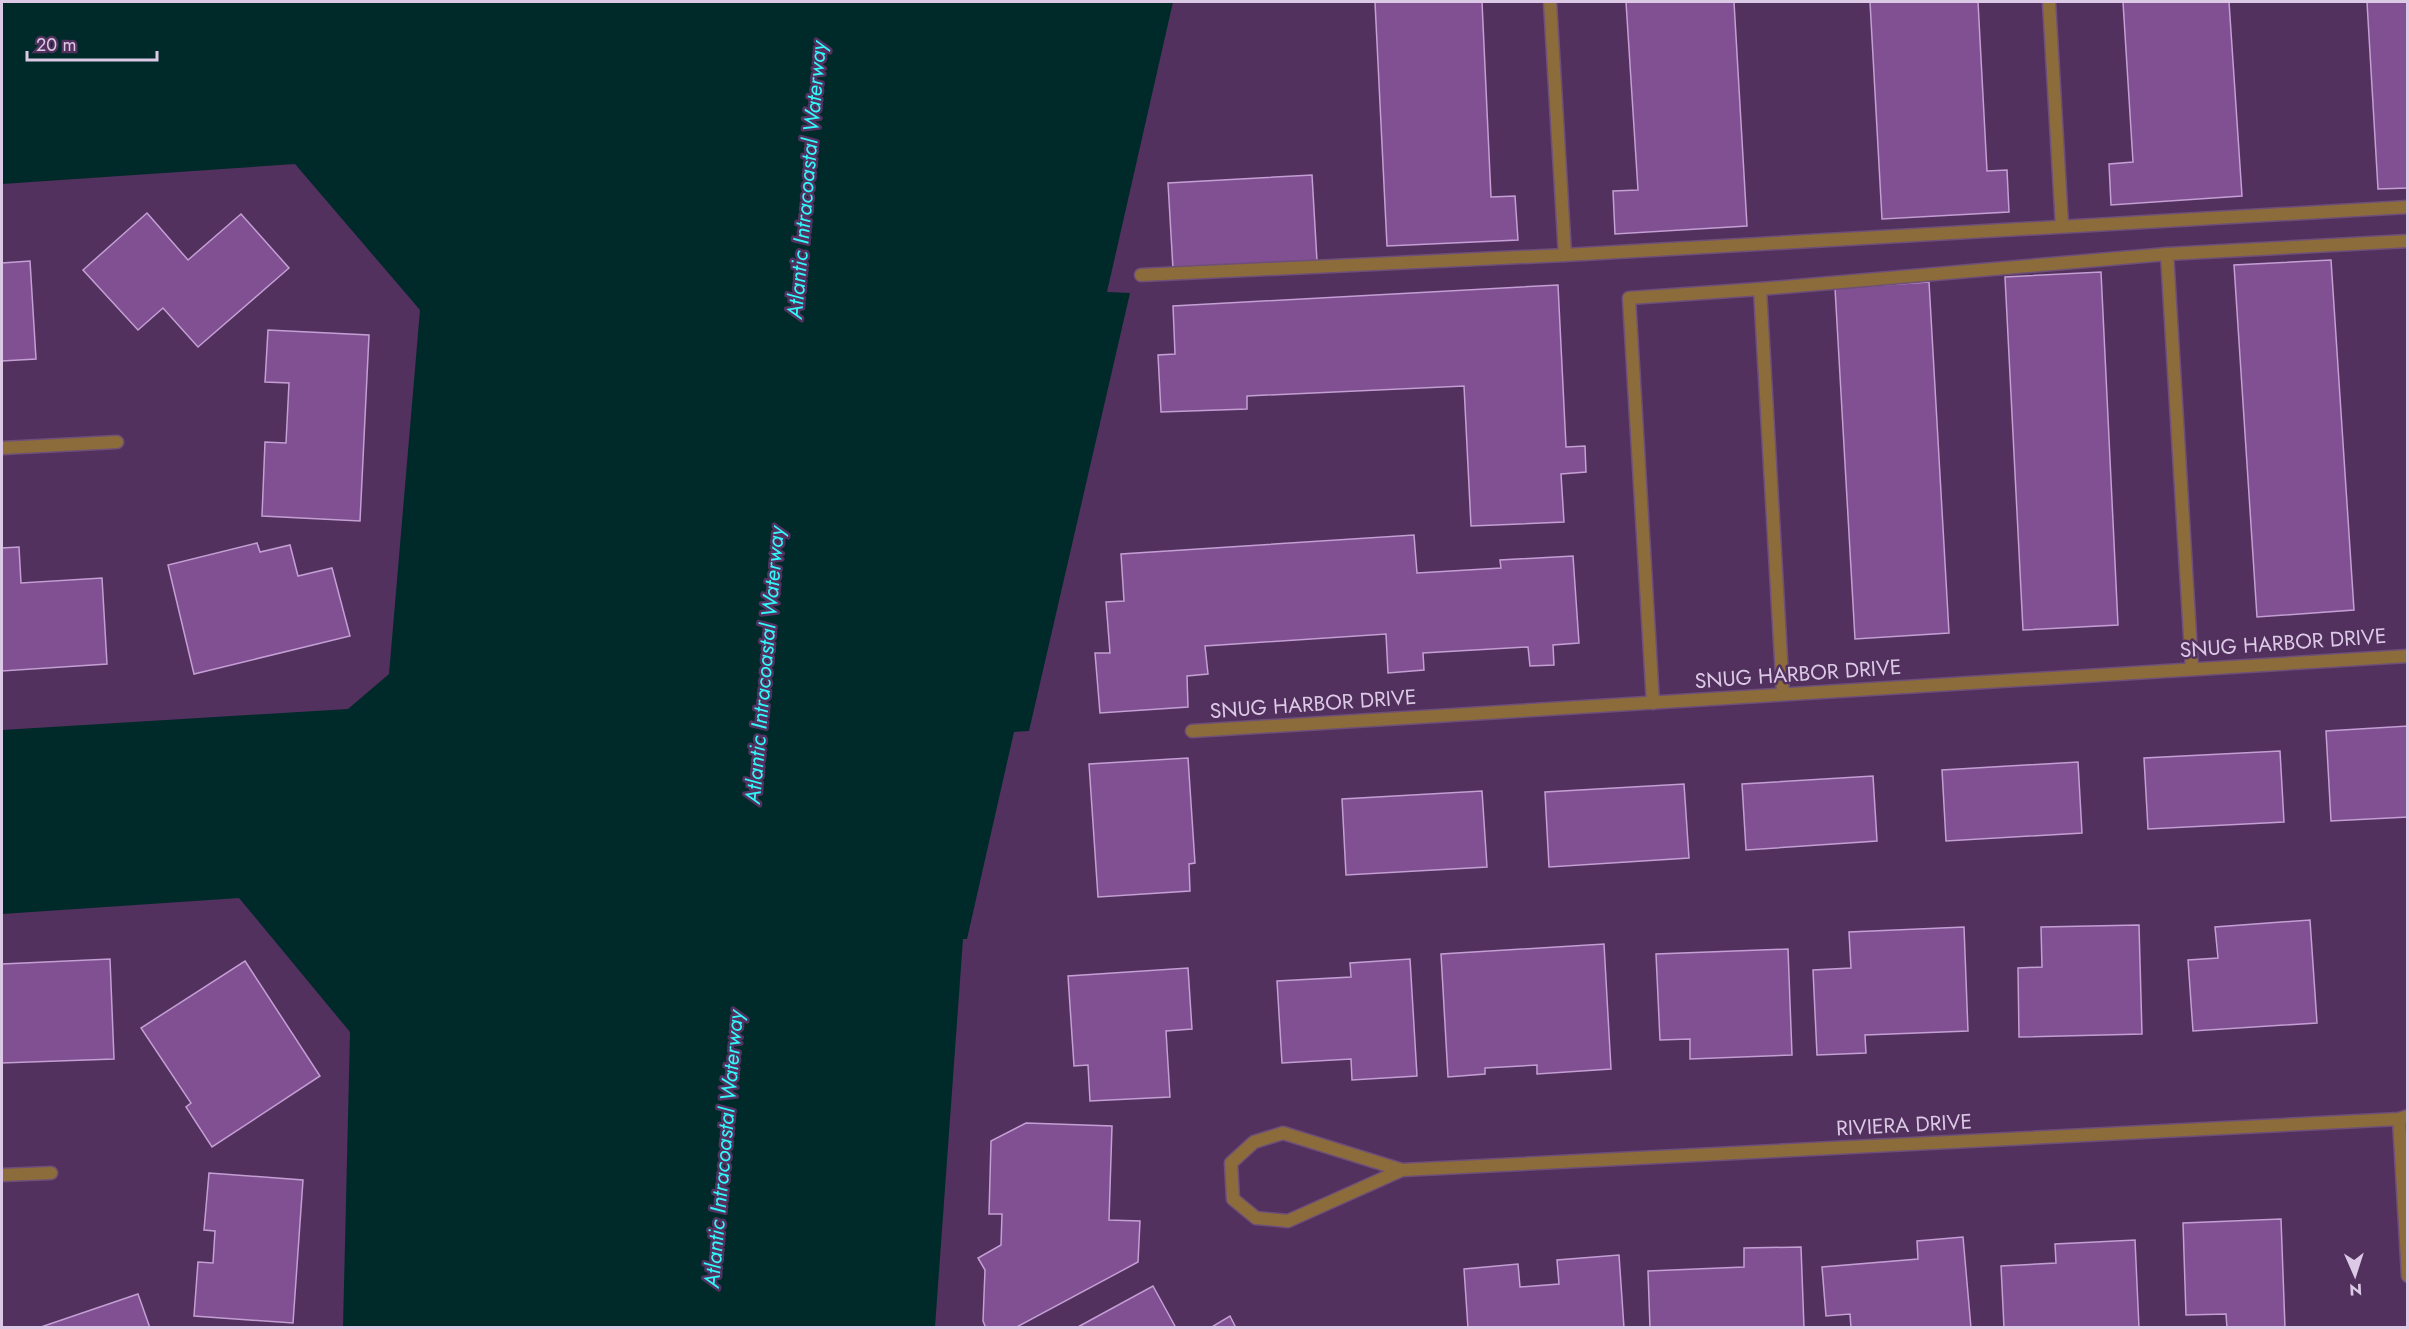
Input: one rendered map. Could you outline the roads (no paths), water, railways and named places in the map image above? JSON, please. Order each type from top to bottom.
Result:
[{"type":"street","points":[[1550,2],[1565,255]]},
{"type":"street","points":[[2049,2],[2062,226]]},
{"type":"street","points":[[1141,275],[1565,255],[2408,207]]},
{"type":"street","points":[[1653,703],[1629,298],[1760,290],[2167,254],[2408,241]]},
{"type":"street","points":[[2167,254],[2192,669]]},
{"type":"street","points":[[1760,290],[1783,694]]},
{"type":"street","points":[[2,448],[117,442]]},
{"type":"street","name":"SNUG HARBOR DRIVE","points":[[1192,731],[2408,656]]},
{"type":"street","points":[[2403,1117],[2408,1276]]},
{"type":"street","name":"RIVIERA DRIVE","points":[[1402,1170],[1288,1221],[1256,1218],[1233,1199],[1231,1163],[1254,1142],[1283,1134],[1402,1170],[2403,1117]]},
{"type":"street","points":[[2,1175],[51,1173]]},
{"type":"water","name":"Atlantic Intracoastal Waterway","points":[[2,2],[1173,2],[1107,292],[1130,293],[1029,731],[1014,732],[967,939],[963,939],[935,1327],[343,1327],[350,1032],[239,898],[2,914],[2,730],[348,709],[389,674],[420,310],[295,164],[2,184]]}]
